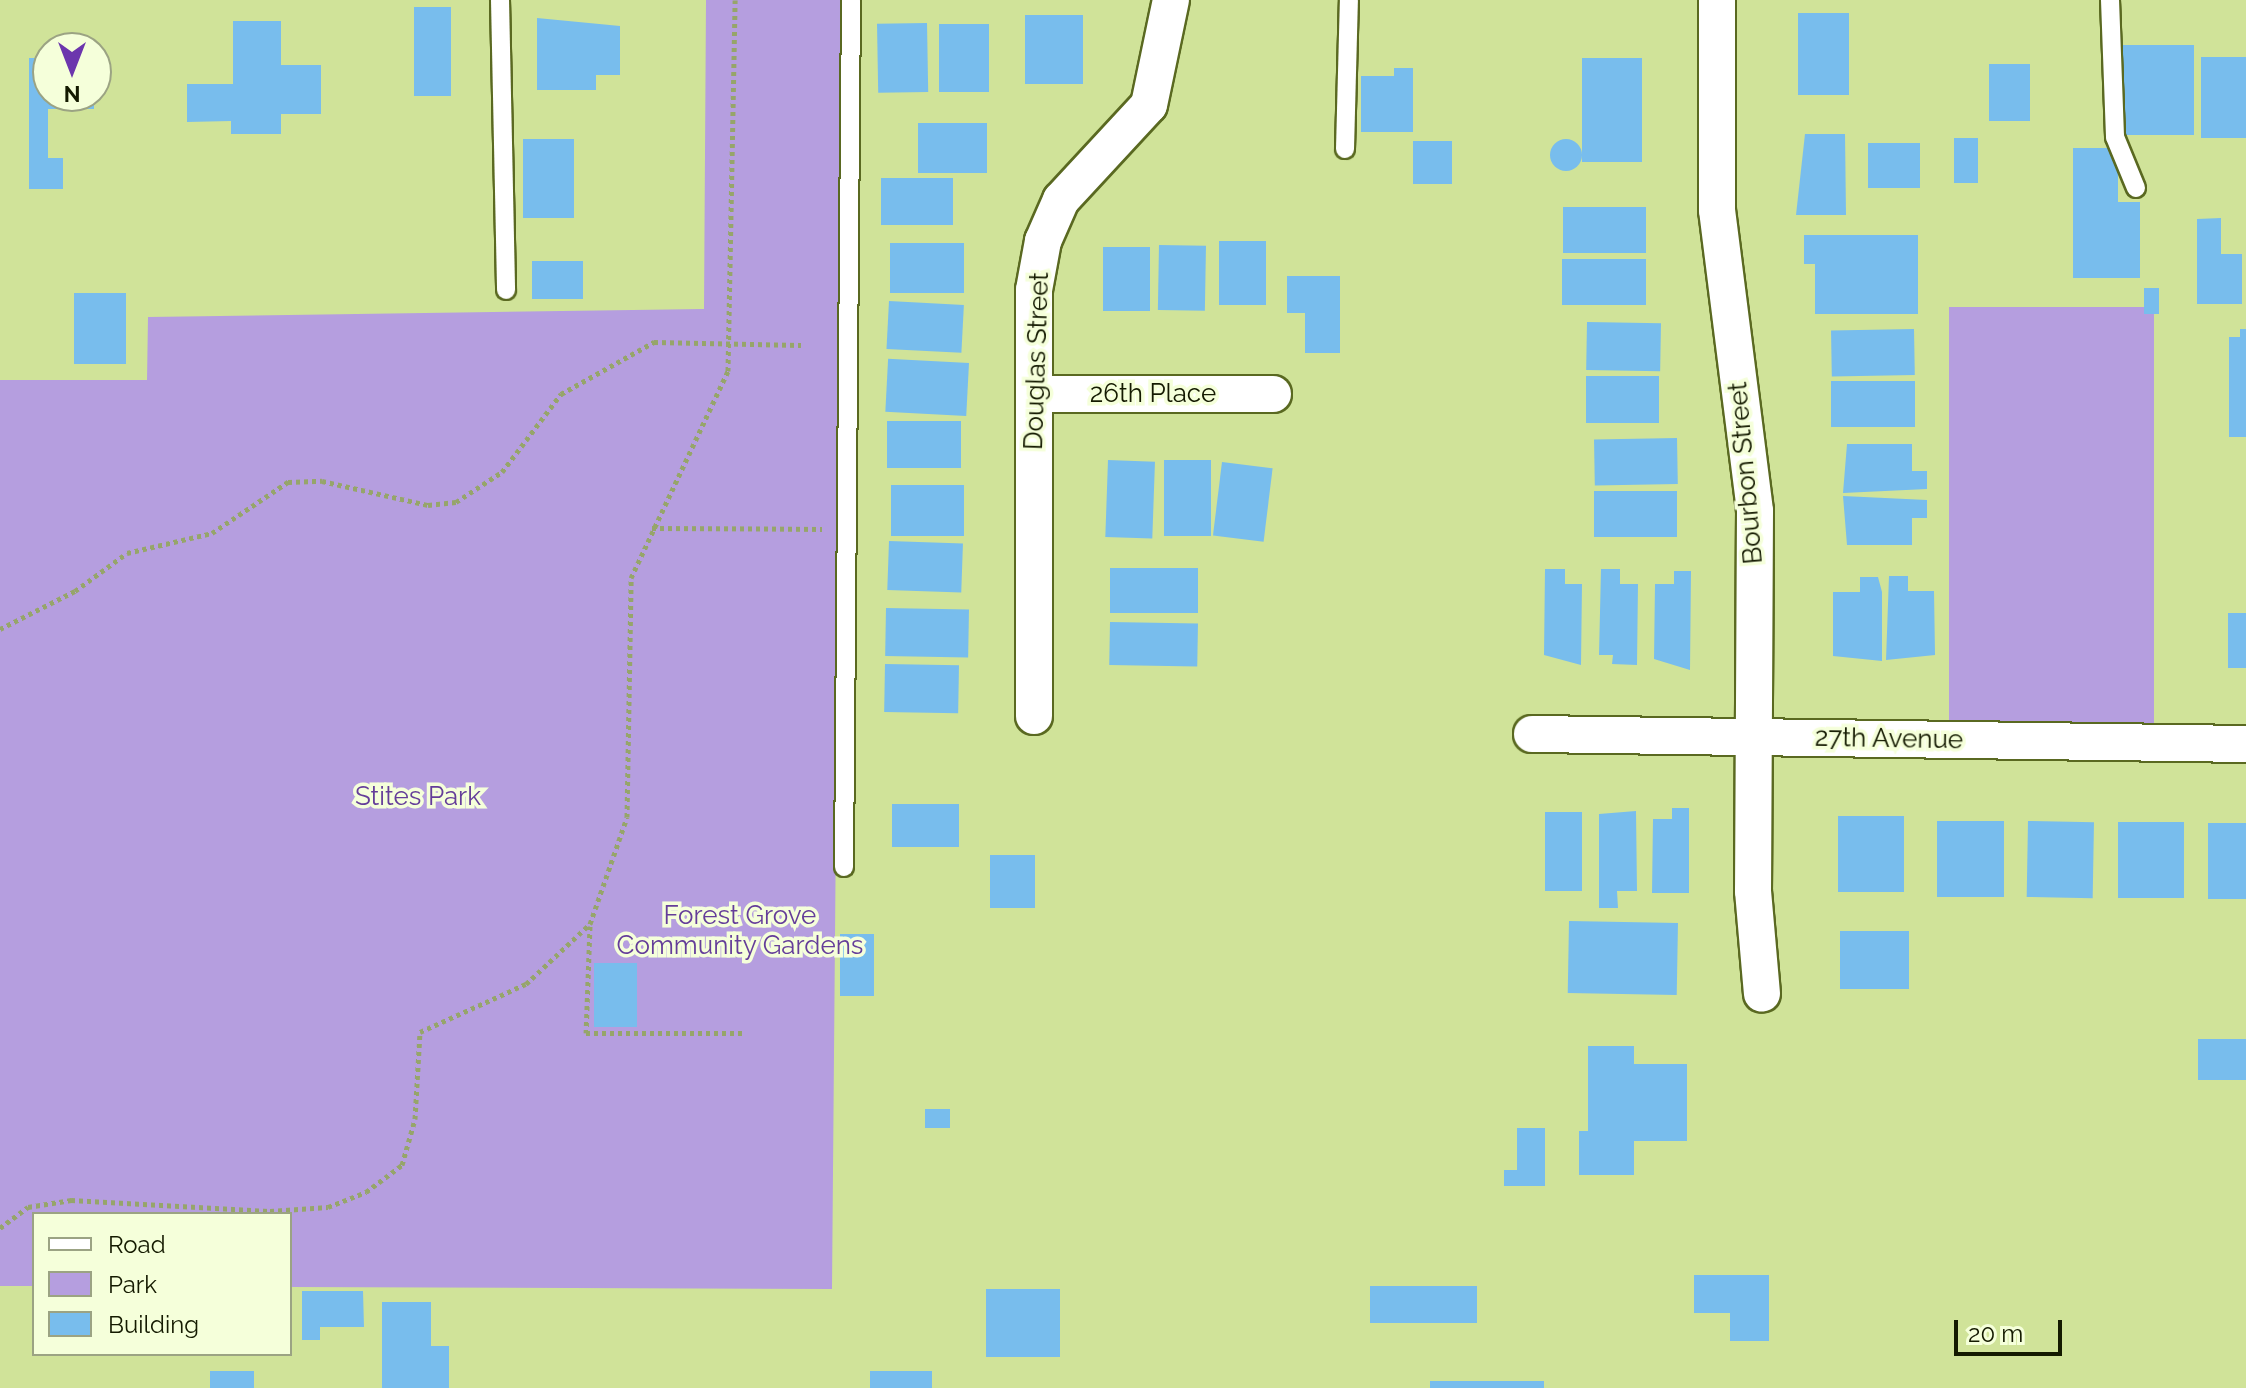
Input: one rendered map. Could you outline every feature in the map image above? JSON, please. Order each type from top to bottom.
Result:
[{"type":"street","name":"Douglas Street","points":[[1034,716],[1034,290],[1043,241],[1061,200],[1149,105],[1171,0]]},
{"type":"street","name":"Bourbon Street","points":[[1717,0],[1717,210],[1755,511],[1753,891],[1762,994]]},
{"type":"street","name":"26th Place","points":[[1034,394],[1273,394]]},
{"type":"street","name":"27th Avenue","points":[[1532,734],[2246,744]]},
{"type":"lane","points":[[500,0],[506,290]]},
{"type":"lane","points":[[844,867],[851,0]]},
{"type":"lane","points":[[1345,149],[1349,0]]},
{"type":"lane","points":[[2110,0],[2115,137],[2132,163],[2136,188]]},
{"type":"path","points":[[735,0],[729,343],[718,406],[652,528],[631,578],[627,817],[590,924],[586,1033],[743,1033]]},
{"type":"path","points":[[0,629],[75,591],[127,553],[212,533],[288,482],[322,481],[428,505],[475,492],[502,472],[549,404],[618,358],[654,342],[801,345]]},
{"type":"path","points":[[652,528],[847,529]]},
{"type":"path","points":[[0,1228],[28,1207],[71,1200],[270,1211],[328,1207],[366,1192],[402,1165],[415,1119],[420,1032],[526,984],[590,924]]},
{"type":"green space","name":"Stites Park","points":[[706,0],[843,0],[832,1289],[292,1287],[292,1212],[32,1212],[32,1286],[0,1286],[0,380],[147,380],[148,317],[704,309]]},
{"type":"green space","points":[[1949,307],[2154,307],[2154,723],[1949,723]]},
{"type":"building","points":[[414,7],[451,7],[451,96],[414,96]]},
{"type":"building","points":[[1798,13],[1849,13],[1849,95],[1798,95]]},
{"type":"building","points":[[1025,15],[1083,15],[1083,84],[1025,84]]},
{"type":"building","points":[[537,18],[620,26],[620,75],[596,75],[596,90],[537,90]]},
{"type":"building","points":[[233,21],[281,21],[281,65],[321,65],[321,114],[281,114],[281,134],[231,134],[231,121],[187,122],[187,84],[233,84]]},
{"type":"building","points":[[927,23],[928,92],[878,93],[877,24]]},
{"type":"building","points":[[939,24],[989,24],[989,92],[939,92]]},
{"type":"building","points":[[2123,45],[2194,45],[2194,135],[2123,135]]},
{"type":"building","points":[[2201,57],[2246,57],[2246,138],[2201,138]]},
{"type":"building","points":[[29,58],[32,58],[32,112],[48,112],[48,158],[63,158],[63,189],[29,189]]},
{"type":"building","points":[[1582,58],[1642,58],[1642,162],[1582,162]]},
{"type":"building","points":[[1989,64],[2030,64],[2030,121],[1989,121]]},
{"type":"building","points":[[1394,68],[1413,68],[1413,132],[1361,132],[1361,76],[1394,76]]},
{"type":"building","points":[[918,123],[987,123],[987,173],[918,173]]},
{"type":"building","points":[[1805,134],[1845,134],[1846,215],[1796,215]]},
{"type":"building","points":[[1954,138],[1978,138],[1978,183],[1954,183]]},
{"type":"building","points":[[523,139],[574,139],[574,218],[523,218]]},
{"type":"building","points":[[1566,139],[1577,144],[1582,155],[1577,166],[1566,171],[1555,166],[1550,155],[1555,144]]},
{"type":"building","points":[[1413,141],[1452,141],[1452,184],[1413,184]]},
{"type":"building","points":[[1868,143],[1920,143],[1920,188],[1868,188]]},
{"type":"building","points":[[2073,148],[2118,148],[2118,202],[2140,202],[2140,278],[2073,278]]},
{"type":"building","points":[[881,178],[953,178],[953,225],[881,225]]},
{"type":"building","points":[[1563,207],[1646,207],[1646,253],[1563,253]]},
{"type":"building","points":[[2221,218],[2221,254],[2242,254],[2242,304],[2197,304],[2197,219]]},
{"type":"building","points":[[1804,235],[1918,235],[1918,314],[1815,314],[1815,264],[1804,264]]},
{"type":"building","points":[[1219,241],[1266,241],[1266,305],[1219,305]]},
{"type":"building","points":[[890,243],[964,243],[964,293],[890,293]]},
{"type":"building","points":[[1159,245],[1206,246],[1205,311],[1158,310]]},
{"type":"building","points":[[1103,247],[1150,247],[1150,311],[1103,311]]},
{"type":"building","points":[[1562,259],[1646,259],[1646,305],[1562,305]]},
{"type":"building","points":[[532,261],[583,261],[583,299],[532,299]]},
{"type":"building","points":[[1287,276],[1340,276],[1340,353],[1305,353],[1305,313],[1287,313]]},
{"type":"building","points":[[2144,288],[2159,288],[2159,314],[2144,314]]},
{"type":"building","points":[[74,293],[126,293],[126,364],[74,364]]},
{"type":"building","points":[[889,301],[964,305],[961,353],[886,349]]},
{"type":"building","points":[[1587,322],[1661,323],[1660,371],[1586,370]]},
{"type":"building","points":[[1914,329],[1915,375],[1832,376],[1831,330]]},
{"type":"building","points":[[2240,329],[2246,329],[2246,437],[2229,437],[2229,337],[2240,337]]},
{"type":"building","points":[[888,359],[969,363],[966,416],[885,412]]},
{"type":"building","points":[[1586,376],[1659,376],[1659,423],[1586,423]]},
{"type":"building","points":[[1831,381],[1915,381],[1915,427],[1831,427]]},
{"type":"building","points":[[887,421],[961,421],[961,468],[887,468]]},
{"type":"building","points":[[1677,438],[1678,484],[1595,485],[1594,439]]},
{"type":"building","points":[[1847,444],[1912,444],[1912,471],[1927,471],[1927,489],[1843,493]]},
{"type":"building","points":[[1108,460],[1155,462],[1152,539],[1105,537]]},
{"type":"building","points":[[1164,460],[1211,460],[1211,536],[1164,536]]},
{"type":"building","points":[[1222,462],[1273,468],[1264,542],[1213,535]]},
{"type":"building","points":[[891,485],[964,485],[964,536],[891,536]]},
{"type":"building","points":[[1594,491],[1677,491],[1677,537],[1594,537]]},
{"type":"building","points":[[1843,496],[1927,500],[1927,518],[1912,518],[1912,545],[1847,545]]},
{"type":"building","points":[[889,541],[963,544],[961,593],[887,590]]},
{"type":"building","points":[[1110,568],[1198,568],[1198,613],[1110,613]]},
{"type":"building","points":[[1545,569],[1565,569],[1565,584],[1582,584],[1581,665],[1544,655]]},
{"type":"building","points":[[1601,569],[1620,569],[1620,584],[1638,584],[1637,665],[1612,664],[1613,655],[1599,655]]},
{"type":"building","points":[[1674,571],[1691,571],[1690,670],[1654,659],[1655,584],[1674,584]]},
{"type":"building","points":[[1889,576],[1908,576],[1908,591],[1934,591],[1935,655],[1886,660]]},
{"type":"building","points":[[1860,577],[1878,577],[1882,592],[1882,661],[1833,656],[1833,592],[1860,592]]},
{"type":"building","points":[[886,608],[969,609],[968,657],[885,656]]},
{"type":"building","points":[[2228,613],[2246,613],[2246,668],[2228,668]]},
{"type":"building","points":[[1110,622],[1198,624],[1197,667],[1109,665]]},
{"type":"building","points":[[885,664],[959,665],[958,713],[884,712]]},
{"type":"building","points":[[892,804],[959,804],[959,847],[892,847]]},
{"type":"building","points":[[1672,808],[1689,808],[1689,893],[1652,893],[1653,819],[1672,819]]},
{"type":"building","points":[[1636,811],[1637,891],[1617,891],[1618,908],[1599,908],[1599,814]]},
{"type":"building","points":[[1545,812],[1582,812],[1582,891],[1545,891]]},
{"type":"building","points":[[1838,816],[1904,816],[1904,892],[1838,892]]},
{"type":"building","points":[[1937,821],[2004,821],[2004,897],[1937,897]]},
{"type":"building","points":[[2028,821],[2094,822],[2093,898],[2027,897]]},
{"type":"building","points":[[2118,822],[2184,822],[2184,898],[2118,898]]},
{"type":"building","points":[[2208,823],[2246,823],[2246,899],[2208,899]]},
{"type":"building","points":[[990,855],[1035,855],[1035,908],[990,908]]},
{"type":"building","points":[[1569,921],[1678,923],[1677,995],[1568,993]]},
{"type":"building","points":[[1840,931],[1909,931],[1909,989],[1840,989]]},
{"type":"building","points":[[840,934],[874,934],[874,996],[840,996]]},
{"type":"building","points":[[594,963],[637,963],[637,1027],[594,1027]]},
{"type":"building","points":[[2198,1039],[2246,1039],[2246,1080],[2198,1080]]},
{"type":"building","points":[[1588,1046],[1634,1046],[1634,1064],[1687,1064],[1687,1141],[1634,1141],[1634,1175],[1579,1175],[1579,1131],[1588,1131]]},
{"type":"building","points":[[925,1109],[950,1109],[950,1128],[925,1128]]},
{"type":"building","points":[[1517,1128],[1545,1128],[1545,1186],[1504,1186],[1504,1170],[1517,1170]]},
{"type":"building","points":[[1694,1275],[1769,1275],[1769,1341],[1730,1341],[1730,1313],[1694,1313]]},
{"type":"building","points":[[1370,1286],[1477,1286],[1477,1323],[1370,1323]]},
{"type":"building","points":[[986,1289],[1060,1289],[1060,1357],[986,1357]]},
{"type":"building","points":[[302,1291],[363,1291],[364,1327],[320,1327],[320,1340],[302,1340]]},
{"type":"building","points":[[382,1302],[431,1302],[431,1346],[449,1346],[449,1388],[382,1388]]},
{"type":"building","points":[[210,1371],[254,1371],[254,1388],[210,1388]]},
{"type":"building","points":[[870,1371],[932,1371],[932,1388],[870,1388]]},
{"type":"building","points":[[1430,1381],[1544,1381],[1544,1388],[1430,1388]]},
{"type":"park label","name":"Forest Grove Community Gardens","points":[[740,931]]}]
